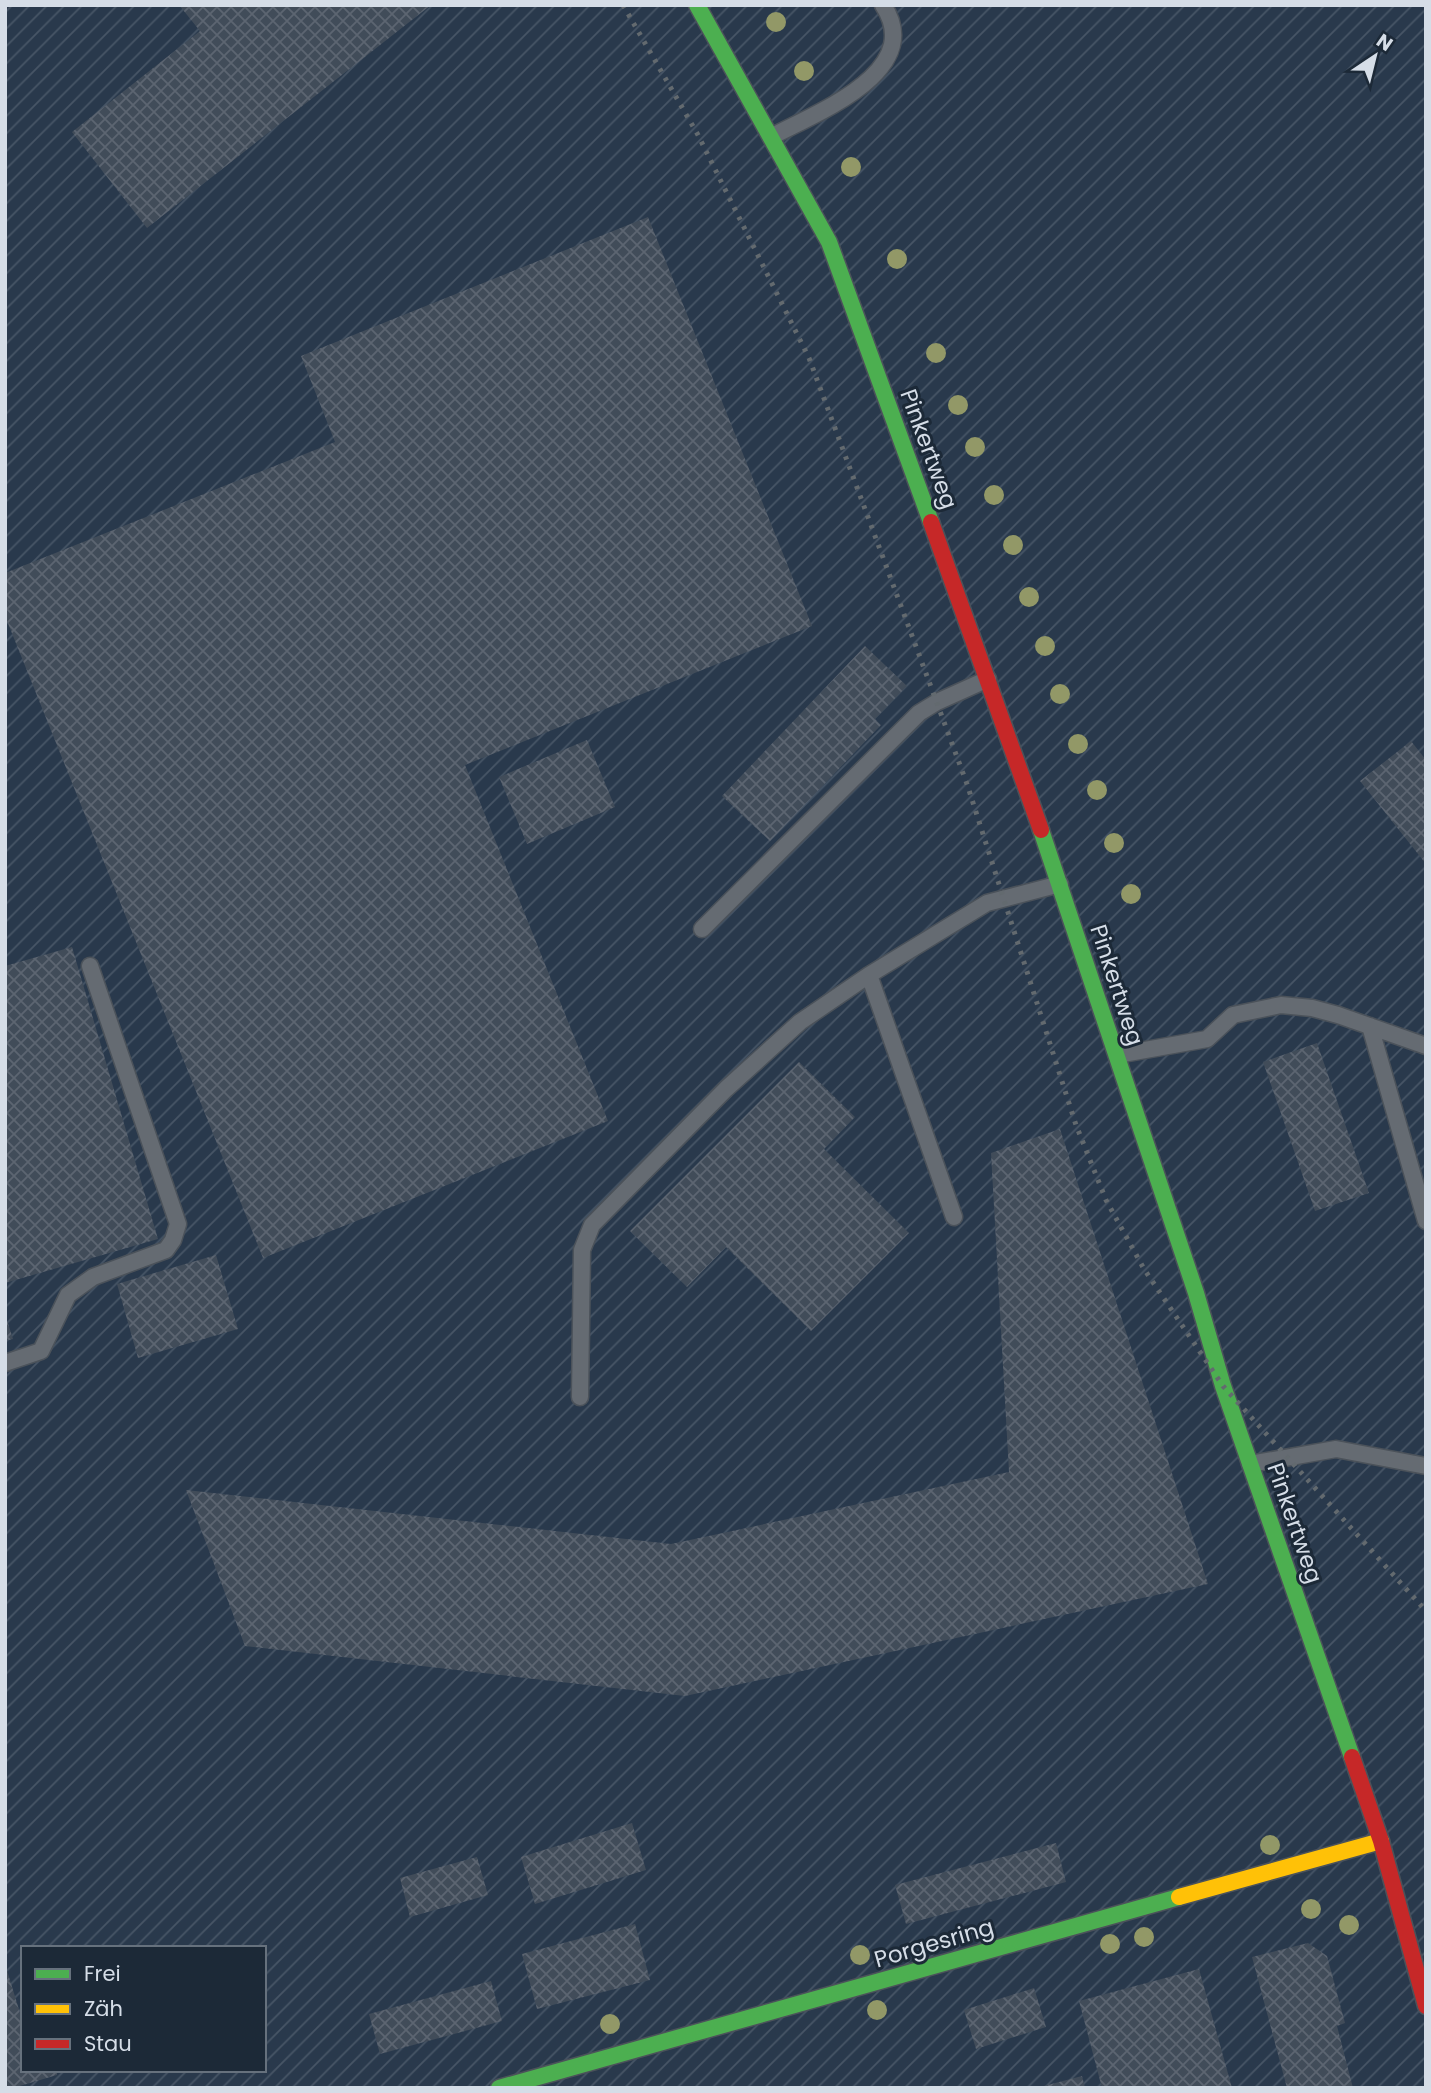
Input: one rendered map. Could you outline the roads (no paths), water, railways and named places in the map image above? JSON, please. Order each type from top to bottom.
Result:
[{"type":"street","name":"Pinkertweg","points":[[696,5],[829,242],[1060,884],[1196,1293],[1223,1386],[1381,1842],[1426,2006]]},
{"type":"street","name":"Porgesring","points":[[499,2088],[1381,1842]]},
{"type":"lane","points":[[771,136],[854,93],[874,75],[888,57],[895,34],[889,14],[883,5]]},
{"type":"lane","points":[[702,929],[919,713],[988,679]]},
{"type":"lane","points":[[580,1397],[582,1250],[592,1225],[726,1089],[800,1022],[869,975],[987,903],[1060,884]]},
{"type":"lane","points":[[5,1363],[41,1351],[68,1295],[93,1278],[166,1250],[173,1240],[178,1224],[90,966]]},
{"type":"lane","points":[[869,975],[954,1217]]},
{"type":"lane","points":[[1117,1055],[1207,1039],[1233,1015],[1282,1005],[1312,1008],[1338,1015],[1426,1046]]},
{"type":"lane","points":[[1370,1026],[1426,1221]]},
{"type":"lane","points":[[1250,1464],[1336,1449],[1426,1466]]},
{"type":"railway","points":[[623,5],[698,135],[809,358],[967,784],[1076,1125],[1106,1200],[1144,1269],[1223,1386],[1426,1611]]}]
